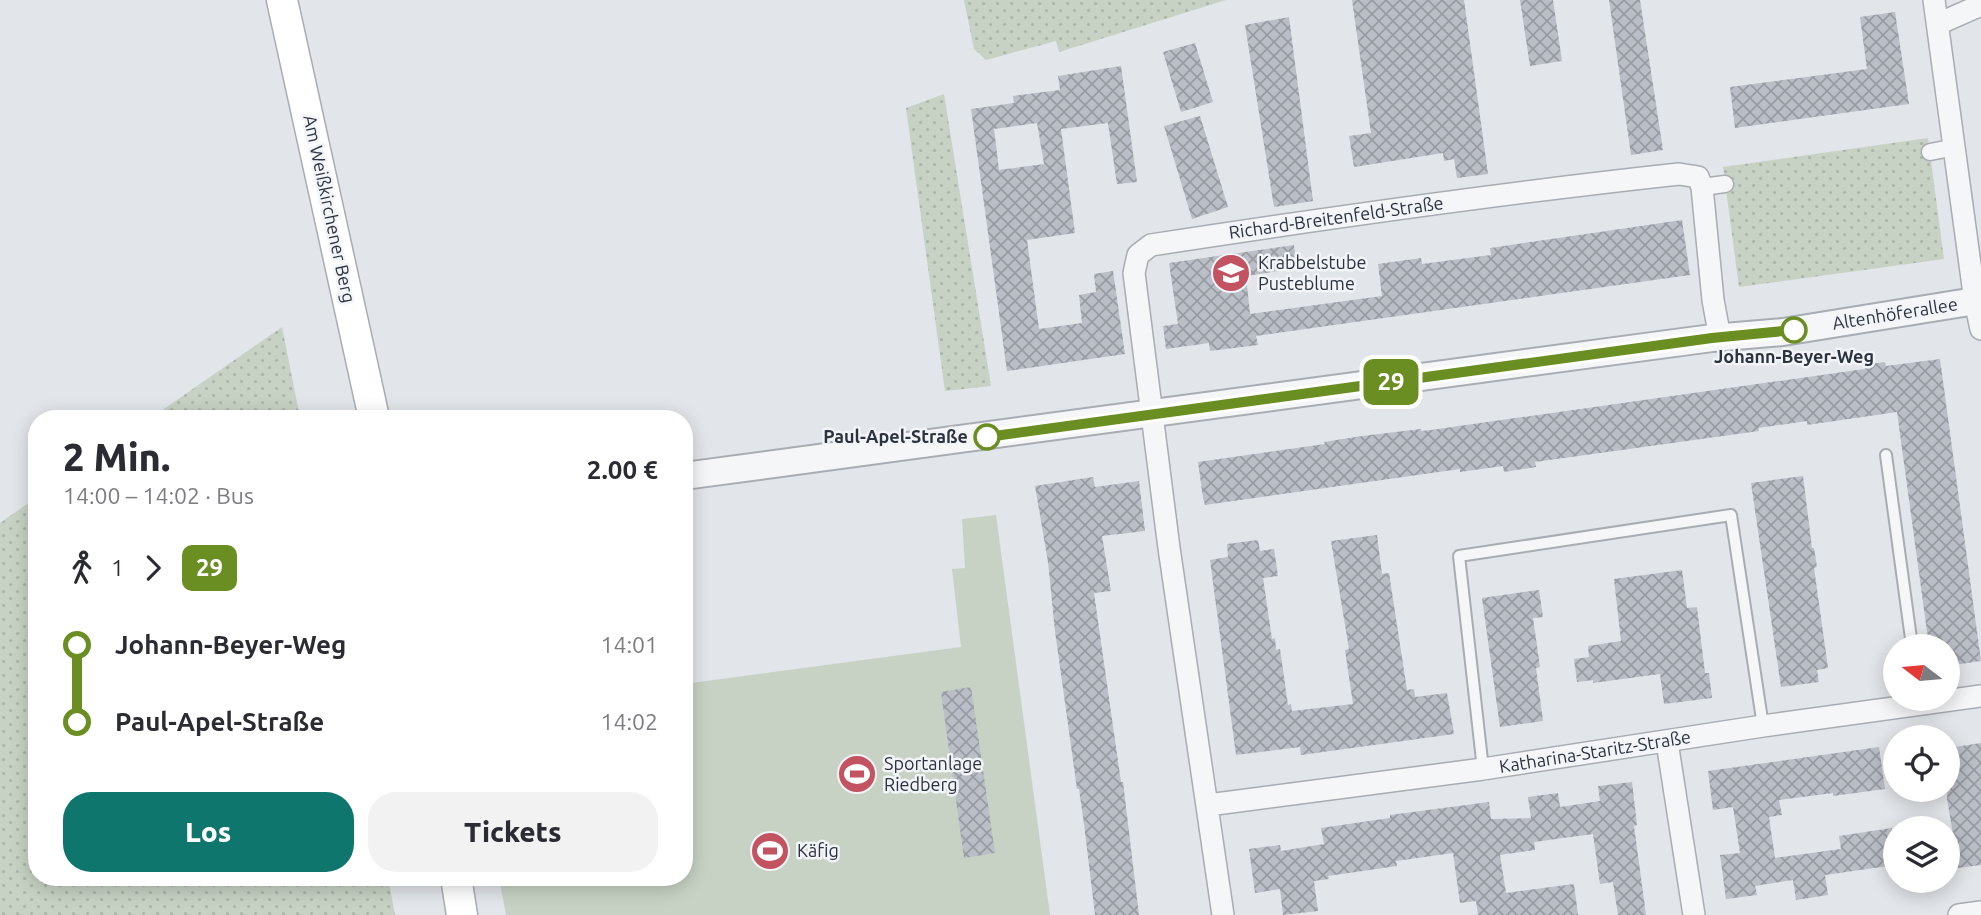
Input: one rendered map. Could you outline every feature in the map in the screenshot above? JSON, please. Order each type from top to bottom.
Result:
[{"type":"main road","name":"Am Weißkirchener Berg","points":[[282,0],[372,410]]},
{"type":"main road","points":[[457,886],[462,915]]},
{"type":"street","points":[[1934,0],[1981,329]]},
{"type":"street","points":[[1938,24],[1981,5]]},
{"type":"street","points":[[1930,152],[1955,147]]},
{"type":"street","name":"Richard-Breitenfeld-Straße","points":[[1153,414],[1134,273],[1138,255],[1151,245],[1471,199],[1679,174],[1700,182]]},
{"type":"street","points":[[1720,338],[1713,300],[1700,182],[1725,184]]},
{"type":"street","name":"Altenhöferallee","points":[[693,475],[1720,338],[1783,332],[1978,300]]},
{"type":"street","points":[[1153,414],[1169,548],[1223,915]]},
{"type":"street","name":"Katharina-Staritz-Straße","points":[[1960,698],[1981,696]]},
{"type":"street","name":"Katharina-Staritz-Straße","points":[[1208,805],[1483,769],[1883,707]]},
{"type":"street","points":[[1667,741],[1694,915]]},
{"type":"street","points":[[1959,915],[1981,912]]},
{"type":"lane","points":[[1886,455],[1910,634]]},
{"type":"lane","points":[[1483,769],[1459,556],[1731,515],[1763,726]]},
{"type":"green space","points":[[964,0],[1226,0],[1059,52],[1056,41],[986,60],[974,49]]},
{"type":"green space","points":[[944,94],[991,386],[945,391],[906,108]]},
{"type":"green space","points":[[1928,138],[1944,259],[1739,287],[1723,167]]},
{"type":"green space","points":[[282,327],[298,410],[163,410]]},
{"type":"green space","points":[[28,503],[28,886],[390,886],[395,915],[0,915],[0,523]]},
{"type":"green space","name":"Sportanlage Riedberg","points":[[996,515],[1050,915],[506,915],[501,886],[693,886],[693,683],[961,647],[952,569],[965,568],[962,519]]},
{"type":"building","points":[[1352,0],[1464,0],[1488,174],[1457,178],[1454,159],[1444,161],[1443,153],[1354,167],[1349,136],[1371,133]]},
{"type":"building","points":[[1520,0],[1553,0],[1562,61],[1530,66]]},
{"type":"building","points":[[1609,0],[1640,0],[1663,150],[1631,155]]},
{"type":"building","points":[[1895,12],[1909,104],[1735,128],[1730,87],[1867,69],[1860,17]]},
{"type":"building","points":[[1289,17],[1313,201],[1274,207],[1245,25]]},
{"type":"building","points":[[1195,43],[1213,102],[1181,112],[1163,52]]},
{"type":"building","points":[[1121,66],[1137,182],[1117,184],[1108,123],[1061,129],[1075,233],[1027,240],[1039,329],[1082,323],[1079,295],[1096,292],[1094,274],[1113,271],[1125,354],[1007,371],[971,109],[1014,103],[1013,96],[1060,90],[1058,76]],"holes":[[[1037,123],[1044,164],[999,170],[994,129]]]},
{"type":"building","points":[[1200,116],[1228,207],[1192,219],[1164,126]]},
{"type":"building","points":[[1682,220],[1690,275],[1256,336],[1258,345],[1210,351],[1209,343],[1166,349],[1163,326],[1178,324],[1169,263],[1294,245],[1297,268],[1246,276],[1250,314],[1382,296],[1378,264],[1421,258],[1422,264],[1491,255],[1490,248]]},
{"type":"building","points":[[1940,359],[1981,661],[1960,664],[1960,634],[1927,634],[1897,412],[1807,425],[1807,421],[1758,428],[1759,431],[1535,462],[1536,467],[1504,472],[1503,466],[1460,472],[1460,469],[1205,505],[1203,498],[1198,462],[1325,444],[1324,442],[1362,436],[1431,430],[1865,369],[1864,365],[1885,362],[1886,366]]},
{"type":"building","points":[[1803,476],[1817,567],[1814,568],[1828,668],[1817,670],[1819,682],[1781,687],[1751,483]]},
{"type":"building","points":[[1093,477],[1095,487],[1139,481],[1145,531],[1102,536],[1111,591],[1094,593],[1123,782],[1139,915],[1095,915],[1055,631],[1048,562],[1035,486]]},
{"type":"building","points":[[1377,535],[1382,574],[1389,573],[1407,690],[1414,689],[1415,697],[1447,693],[1454,734],[1301,755],[1300,747],[1236,755],[1210,560],[1228,557],[1227,544],[1258,540],[1260,551],[1274,549],[1278,576],[1263,578],[1272,639],[1275,638],[1276,650],[1280,649],[1288,705],[1291,704],[1292,711],[1353,704],[1345,650],[1349,649],[1331,541]]},
{"type":"building","points":[[1682,570],[1687,608],[1697,607],[1705,673],[1709,673],[1712,698],[1664,704],[1660,674],[1593,683],[1593,680],[1577,682],[1574,659],[1589,657],[1588,646],[1621,641],[1614,579]]},
{"type":"building","points":[[1539,590],[1543,617],[1533,618],[1540,667],[1536,668],[1543,721],[1500,727],[1482,598]]},
{"type":"building","points":[[971,687],[995,853],[964,858],[941,692]]},
{"type":"building","points":[[1981,743],[1981,865],[1960,868],[1960,816],[1950,816],[1948,802],[1960,802],[1960,746]]},
{"type":"building","points":[[1879,747],[1883,789],[1779,800],[1782,815],[1769,817],[1775,858],[1841,849],[1839,836],[1883,829],[1883,867],[1825,875],[1828,895],[1796,900],[1793,880],[1755,886],[1757,895],[1726,899],[1720,855],[1740,853],[1733,807],[1713,810],[1708,771]]},
{"type":"building","points":[[1632,782],[1637,825],[1634,826],[1646,915],[1618,915],[1613,882],[1600,884],[1593,834],[1534,842],[1535,850],[1500,855],[1506,893],[1574,884],[1578,915],[1478,915],[1476,901],[1460,903],[1453,853],[1396,861],[1397,866],[1328,876],[1329,879],[1314,881],[1318,911],[1283,915],[1280,889],[1255,893],[1249,849],[1280,845],[1281,851],[1324,844],[1321,828],[1390,818],[1390,815],[1489,802],[1491,819],[1531,818],[1528,797],[1558,793],[1560,807],[1600,801],[1598,786]]},
{"type":"bus line","name":"29","points":[[987,437],[1712,338],[1794,330]]},
{"type":"place","name":"Krabbelstube Pusteblume","points":[[1231,273]]},
{"type":"place","name":"Johann-Beyer-Weg","points":[[1794,330]]},
{"type":"place","name":"Paul-Apel-Straße","points":[[987,437]]},
{"type":"place","name":"Sportanlage Riedberg","points":[[857,774]]},
{"type":"place","name":"Käfig","points":[[770,851]]}]
